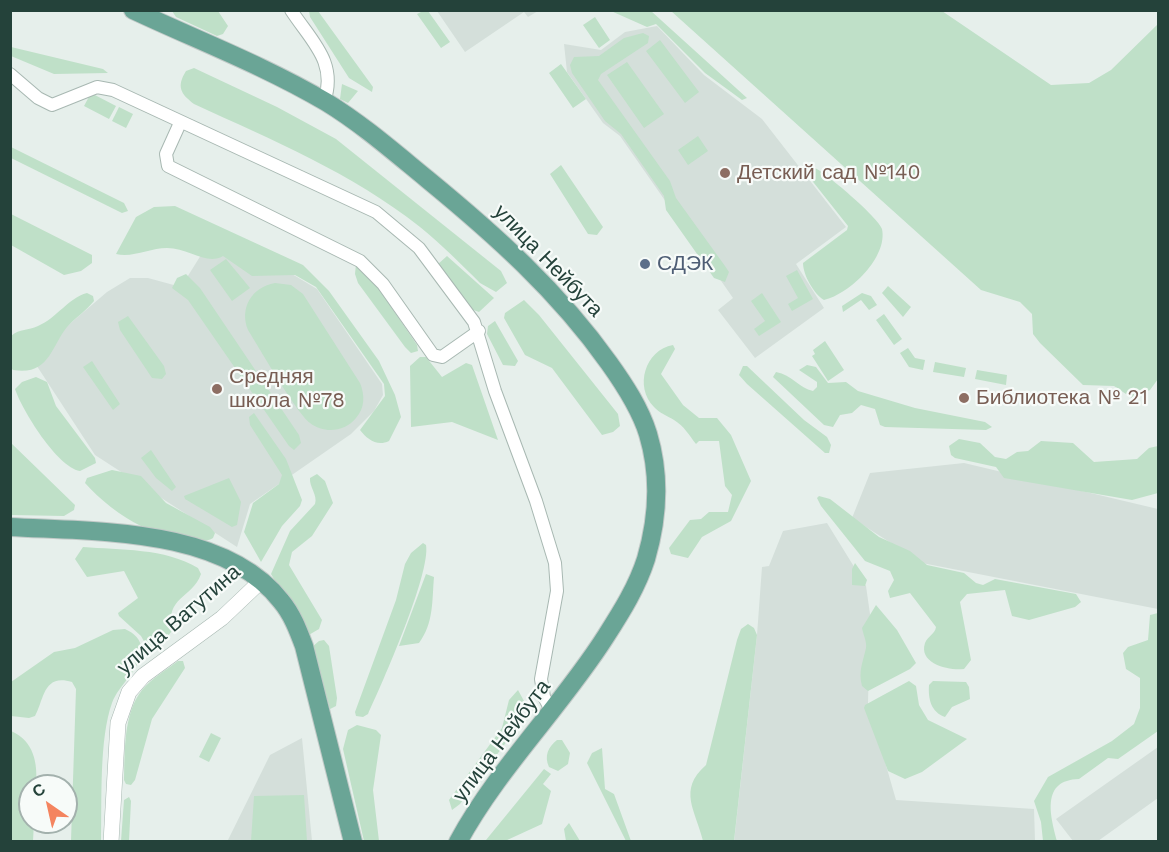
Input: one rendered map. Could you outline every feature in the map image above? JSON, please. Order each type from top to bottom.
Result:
[{"type":"main road","name":"улица Нейбута","points":[[133,10],[324,102],[373,135],[495,236],[537,276],[591,337],[638,409],[648,433],[656,478],[654,519],[646,558],[627,603],[593,657],[488,795],[458,842]]},
{"type":"main road","name":"улица Ватутина","points":[[10,527],[141,535],[170,541],[226,559],[261,581]]},
{"type":"main road","points":[[261,581],[282,602],[304,646],[353,842]]},
{"type":"street","points":[[291,10],[327,63],[329,77],[324,102]]},
{"type":"street","points":[[10,74],[38,98],[52,105],[103,87],[376,212],[419,248],[479,331],[494,387],[536,501],[555,563],[558,591],[541,680],[544,697],[552,712]]},
{"type":"street","points":[[180,123],[166,154],[168,166],[360,261],[383,284],[434,355],[442,357],[479,331]]},
{"type":"street","name":"улица Ватутина","points":[[111,842],[118,723],[129,692],[143,676],[222,618],[261,581]]},
{"type":"shaded area","points":[[437,11],[538,11],[528,17],[524,12],[465,52]]},
{"type":"shaded area","name":"Детский сад №140","points":[[657,26],[704,75],[762,119],[846,227],[796,264],[824,308],[755,358],[718,310],[733,298],[620,136],[603,123],[567,72],[564,44],[601,50],[625,32]]},
{"type":"shaded area","name":"Средняя школа №78","points":[[211,239],[282,268],[317,289],[382,384],[383,395],[374,411],[351,434],[250,504],[237,547],[95,455],[31,357],[107,292],[130,278],[148,278],[181,287]]},
{"type":"shaded area","points":[[964,463],[1158,509],[1158,609],[922,563],[852,518],[870,473]]},
{"type":"shaded area","points":[[827,523],[866,586],[870,614],[868,703],[896,800],[1034,809],[1035,841],[734,842],[757,635],[762,567],[769,566],[783,531]]},
{"type":"shaded area","points":[[302,738],[312,841],[227,842],[270,755]]},
{"type":"shaded area","points":[[1158,747],[1158,798],[1098,841],[1073,841],[1056,819]]},
{"type":"green space","points":[[172,11],[218,11],[228,26],[223,34],[217,36],[176,17]]},
{"type":"green space","points":[[309,11],[318,11],[373,87],[372,92],[349,78],[310,17]]},
{"type":"green space","points":[[428,11],[450,42],[441,48],[417,14]]},
{"type":"green space","points":[[611,11],[651,11],[747,98],[742,100],[705,73],[656,24],[647,27]]},
{"type":"green space","points":[[671,11],[942,11],[1051,85],[1089,83],[1111,70],[1158,24],[1158,379],[1150,390],[1132,398],[1114,386],[1083,385],[1033,334],[1032,314],[1020,302],[981,290]]},
{"type":"green space","points":[[595,17],[610,40],[599,48],[583,25]]},
{"type":"green space","points":[[643,33],[649,36],[648,43],[601,74],[598,80],[670,181],[676,198],[729,272],[725,282],[714,278],[666,210],[664,196],[621,134],[605,121],[572,73],[570,65],[574,57],[599,56],[624,38]]},
{"type":"green space","points":[[660,40],[699,92],[685,103],[646,51]]},
{"type":"green space","points":[[11,47],[103,69],[108,73],[54,74],[11,56]]},
{"type":"green space","points":[[627,62],[664,114],[644,128],[607,75]]},
{"type":"green space","points":[[561,64],[586,99],[573,108],[549,73]]},
{"type":"green space","points":[[194,68],[277,107],[336,139],[501,271],[507,283],[496,292],[480,283],[420,227],[367,190],[282,144],[194,104],[181,90],[181,82],[186,71]]},
{"type":"green space","points":[[342,84],[358,91],[348,103],[340,99]]},
{"type":"green space","points":[[91,93],[116,106],[109,119],[84,106]]},
{"type":"green space","points":[[119,107],[133,114],[126,128],[112,121]]},
{"type":"green space","points":[[698,136],[708,151],[688,165],[678,150]]},
{"type":"green space","points":[[11,147],[124,203],[128,211],[122,213],[11,158]]},
{"type":"green space","points":[[561,165],[603,227],[597,235],[588,234],[550,174]]},
{"type":"green space","points":[[813,167],[850,195],[872,215],[882,229],[879,251],[865,273],[845,290],[824,300],[810,284],[803,263],[847,230],[848,226],[810,178],[808,170]]},
{"type":"green space","points":[[175,206],[303,265],[329,291],[379,361],[395,395],[401,417],[389,441],[380,443],[373,441],[360,430],[385,396],[384,384],[316,287],[295,275],[252,276],[223,256],[217,259],[204,258],[167,248],[129,255],[116,254],[136,217],[154,207]]},
{"type":"green space","points":[[11,214],[92,255],[92,263],[81,271],[64,275],[11,245]]},
{"type":"green space","points":[[447,256],[494,298],[479,312],[468,308],[437,265]]},
{"type":"green space","points":[[226,259],[250,288],[232,301],[210,270]]},
{"type":"green space","points":[[356,264],[379,289],[417,345],[418,351],[411,353],[405,347],[358,283],[355,274]]},
{"type":"green space","points":[[797,270],[813,299],[792,311],[788,304],[798,298],[786,276]]},
{"type":"green space","points":[[186,274],[200,288],[299,435],[301,443],[294,450],[188,300],[172,288],[177,278]]},
{"type":"green space","points":[[275,283],[291,285],[303,294],[360,383],[363,392],[363,406],[351,423],[340,429],[322,429],[310,423],[287,393],[248,330],[245,314],[250,300],[260,289]]},
{"type":"green space","points":[[888,286],[911,307],[903,317],[882,293]]},
{"type":"green space","points":[[87,293],[93,296],[94,301],[67,327],[48,358],[34,369],[13,370],[11,368],[11,336],[45,322],[74,299]]},
{"type":"green space","points":[[762,293],[781,322],[759,336],[754,329],[765,321],[751,301]]},
{"type":"green space","points":[[862,293],[871,296],[877,305],[869,310],[861,300],[843,312],[842,306]]},
{"type":"green space","points":[[524,300],[539,315],[618,414],[620,426],[613,432],[602,435],[552,368],[525,355],[504,318],[505,313]]},
{"type":"green space","points":[[884,314],[902,339],[894,345],[876,320]]},
{"type":"green space","points":[[128,316],[164,366],[166,374],[162,379],[152,378],[120,330],[118,322]]},
{"type":"green space","points":[[495,321],[518,361],[515,366],[503,365],[487,334],[488,326]]},
{"type":"green space","points":[[825,341],[844,370],[828,381],[812,356],[815,354],[813,350]]},
{"type":"green space","points":[[673,345],[675,349],[661,374],[683,405],[699,418],[717,418],[731,435],[751,481],[731,521],[702,537],[688,558],[671,554],[669,548],[690,520],[701,519],[709,512],[728,512],[732,495],[725,486],[719,441],[699,441],[696,444],[681,425],[658,411],[648,399],[644,380],[649,362],[663,348]]},
{"type":"green space","points":[[908,348],[915,358],[925,360],[923,370],[909,367],[900,353]]},
{"type":"green space","points":[[420,357],[426,357],[442,377],[466,363],[472,365],[498,440],[452,422],[411,427],[410,366]]},
{"type":"green space","points":[[92,361],[120,404],[113,410],[83,367]]},
{"type":"green space","points":[[935,362],[966,368],[964,377],[933,372]]},
{"type":"green space","points":[[807,365],[816,367],[828,383],[846,382],[858,391],[915,408],[985,422],[992,427],[986,430],[885,427],[880,425],[875,409],[861,405],[852,413],[840,415],[833,427],[824,425],[773,377],[776,372],[782,374],[813,391],[817,387],[817,382],[799,370]]},
{"type":"green space","points":[[743,366],[747,366],[804,420],[827,437],[831,445],[829,453],[825,453],[747,384],[739,375]]},
{"type":"green space","points":[[977,370],[1007,375],[1006,385],[975,379]]},
{"type":"green space","points":[[36,377],[47,382],[56,406],[95,458],[96,463],[80,471],[71,467],[51,449],[25,410],[15,389],[22,382]]},
{"type":"green space","points":[[254,413],[286,459],[302,500],[300,506],[282,526],[261,562],[244,532],[253,503],[279,484],[282,475],[250,425],[249,417]]},
{"type":"green space","points":[[959,439],[980,443],[995,457],[1006,459],[1017,452],[1028,451],[1041,441],[1073,443],[1094,462],[1137,459],[1149,448],[1158,446],[1158,493],[1132,500],[1004,478],[996,467],[955,458],[951,455],[949,446]]},
{"type":"green space","points":[[10,442],[75,505],[74,510],[64,516],[11,515]]},
{"type":"green space","points":[[151,450],[176,487],[172,491],[156,478],[141,458]]},
{"type":"green space","points":[[112,470],[141,476],[166,503],[210,527],[215,533],[213,538],[199,541],[167,535],[141,526],[119,513],[85,483],[87,478]]},
{"type":"green space","points":[[317,474],[325,481],[333,503],[312,536],[292,552],[289,565],[322,620],[319,629],[307,636],[271,574],[290,531],[315,504],[310,478]]},
{"type":"green space","points":[[229,478],[241,502],[237,525],[232,527],[185,499],[184,496]]},
{"type":"green space","points":[[819,496],[830,499],[879,537],[910,551],[927,565],[964,573],[976,583],[983,585],[995,579],[1076,594],[1081,602],[1075,607],[1029,620],[1012,616],[1005,590],[967,594],[960,602],[971,660],[964,669],[951,669],[937,665],[926,656],[924,650],[925,643],[936,627],[910,593],[890,598],[888,591],[894,580],[890,571],[865,561],[821,506],[817,498]]},
{"type":"green space","points":[[423,543],[426,545],[426,559],[404,629],[368,714],[363,717],[356,716],[355,712],[396,600],[405,564],[411,553]]},
{"type":"green space","points":[[83,547],[157,553],[185,561],[198,568],[201,574],[197,582],[172,611],[172,631],[155,651],[149,650],[141,636],[119,616],[118,613],[138,598],[124,571],[87,577],[75,559]]},
{"type":"green space","points":[[855,563],[867,580],[865,586],[852,585],[852,569]]},
{"type":"green space","points":[[426,574],[434,577],[431,611],[424,635],[419,643],[399,646]]},
{"type":"green space","points":[[876,605],[897,630],[916,663],[910,669],[868,691],[862,686],[861,681],[861,667],[866,646],[862,628]]},
{"type":"green space","points":[[1158,613],[1158,731],[1118,759],[1108,758],[1079,779],[1059,785],[1053,792],[1051,801],[1052,820],[1057,841],[1043,841],[1041,822],[1034,801],[1048,777],[1112,741],[1134,724],[1140,708],[1140,678],[1126,669],[1123,653],[1128,647],[1148,640],[1150,615]]},
{"type":"green space","points":[[748,624],[754,628],[757,635],[734,841],[703,841],[690,792],[697,774],[706,765],[737,640],[741,629]]},
{"type":"green space","points":[[125,629],[137,637],[141,650],[140,658],[115,696],[108,718],[102,771],[101,841],[71,841],[71,834],[78,834],[78,774],[73,774],[76,689],[72,682],[55,681],[46,690],[35,716],[29,718],[11,716],[11,682],[54,652],[75,648],[113,630]]},
{"type":"green space","points":[[324,640],[329,646],[337,698],[336,706],[330,709],[312,647]]},
{"type":"green space","points":[[178,661],[183,661],[185,668],[152,719],[135,780],[131,785],[126,784],[124,780],[125,746],[131,710],[142,690]]},
{"type":"green space","points":[[909,681],[916,686],[919,705],[928,720],[967,739],[922,772],[905,779],[888,771],[864,708],[865,705]]},
{"type":"green space","points":[[933,681],[966,682],[970,699],[952,707],[945,717],[940,715],[930,700],[929,685]]},
{"type":"green space","points":[[518,690],[524,701],[522,721],[460,804],[452,810],[449,800],[502,728],[509,700]]},
{"type":"green space","points":[[357,725],[376,730],[381,735],[373,790],[379,841],[364,841],[343,749],[348,730]]},
{"type":"green space","points":[[11,731],[19,735],[30,747],[35,761],[36,774],[18,774],[18,834],[33,834],[33,841],[11,841]]},
{"type":"green space","points":[[211,733],[221,738],[209,762],[199,757]]},
{"type":"green space","points":[[557,740],[562,740],[570,753],[568,764],[558,771],[549,767],[547,759],[549,749]]},
{"type":"green space","points":[[602,748],[605,789],[614,794],[631,841],[626,841],[587,763],[592,753]]},
{"type":"green space","points":[[544,769],[551,774],[543,784],[551,791],[542,824],[505,841],[486,840]]},
{"type":"green space","points":[[304,795],[307,841],[251,841],[254,796]]},
{"type":"green space","points":[[129,797],[131,801],[129,841],[121,841],[124,800]]},
{"type":"green space","points":[[569,823],[580,841],[566,841],[564,829]]},
{"type":"place","name":"Детский сад №140","points":[[725,173]]},
{"type":"place","name":"СДЭК","points":[[645,264]]},
{"type":"place","name":"Средняя школа №78","points":[[217,389]]},
{"type":"place","name":"Библиотека № 21","points":[[964,398]]}]
